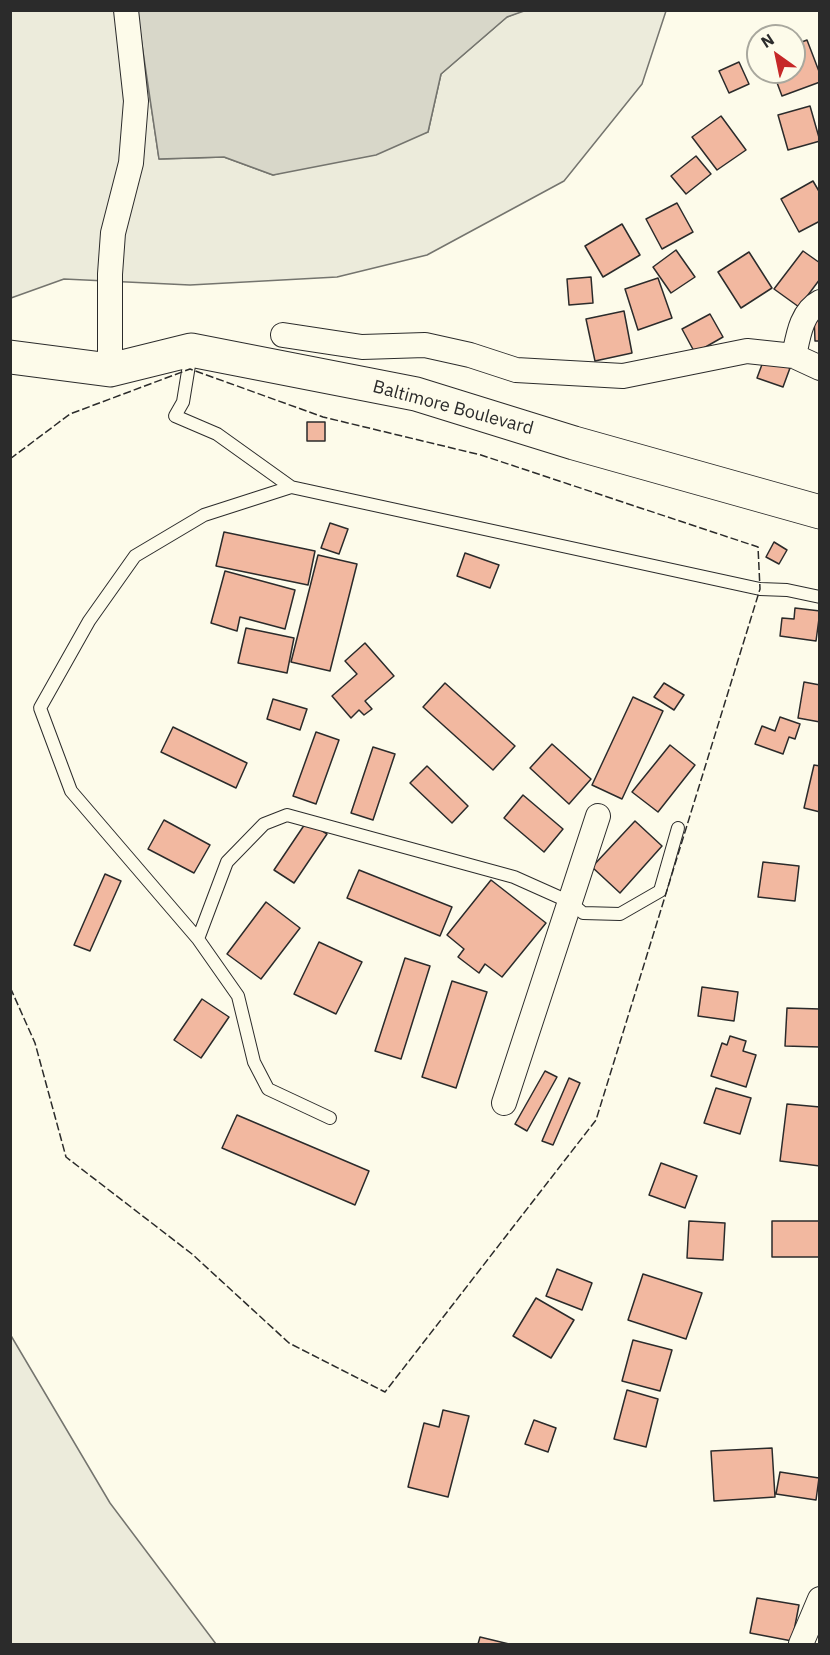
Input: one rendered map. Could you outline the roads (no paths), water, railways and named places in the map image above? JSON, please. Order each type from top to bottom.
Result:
[{"type":"highway","name":"Baltimore Boulevard","points":[[10,357],[110,370],[191,350],[416,394],[574,443],[819,512]]},
{"type":"street","points":[[110,370],[110,274],[113,233],[131,163],[136,101],[126,10]]},
{"type":"street","points":[[794,356],[799,332],[811,307],[819,302]]},
{"type":"street","points":[[283,336],[362,346],[425,345],[470,355],[516,370],[623,376],[747,351],[794,356],[819,368]]},
{"type":"street","points":[[504,1103],[598,816]]},
{"type":"street","points":[[801,1644],[819,1599]]},
{"type":"lane","points":[[191,350],[190,369],[183,402],[175,416],[217,434],[291,487],[760,589],[787,590],[819,597]]},
{"type":"lane","points":[[291,487],[204,515],[135,556],[89,621],[40,708],[71,791],[198,939],[238,996],[254,1062],[268,1089],[330,1118]]},
{"type":"lane","points":[[198,939],[227,862],[264,824],[287,815],[514,877],[570,902],[584,913],[620,914],[660,891],[678,828]]}]
